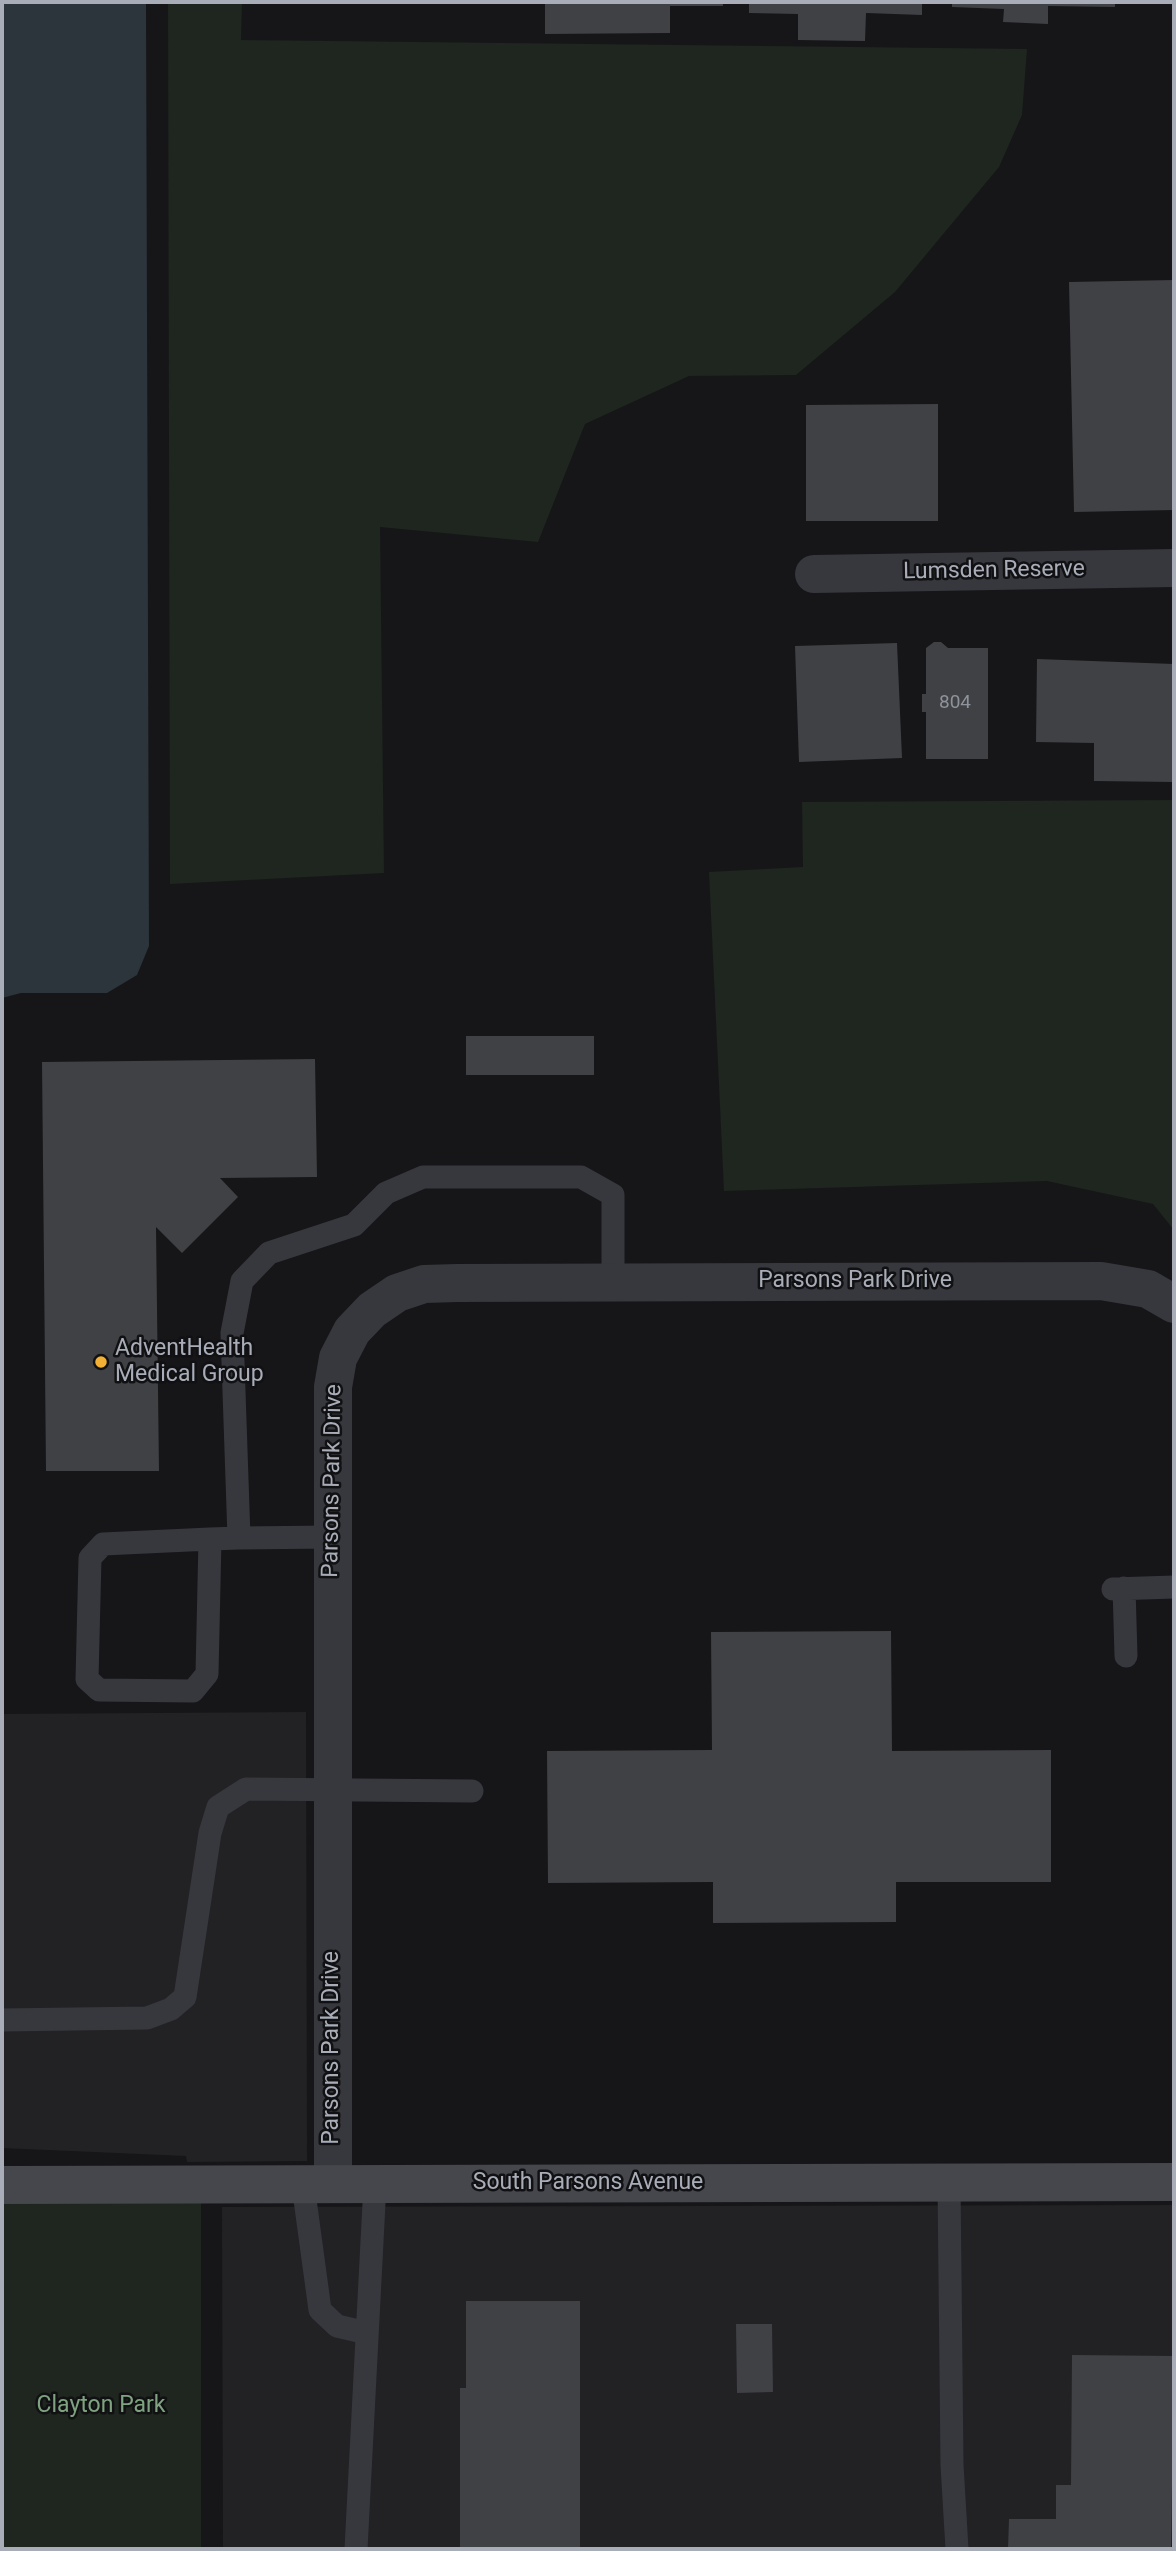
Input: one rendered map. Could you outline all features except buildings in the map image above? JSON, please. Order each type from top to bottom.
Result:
[{"type":"street","name":"Lumsden Reserve","points":[[814,574],[1174,568]]},
{"type":"street","name":"Parsons Park Drive","points":[[318,2184],[332,1790],[333,1387],[338,1358],[352,1331],[372,1310],[397,1293],[424,1284],[613,1282],[1101,1281],[1148,1289],[1174,1304]]},
{"type":"street","name":"South Parsons Avenue","points":[[2,2185],[1174,2182]]},
{"type":"lane","points":[[240,1538],[232,1333],[242,1281],[269,1253],[354,1225],[386,1193],[423,1177],[581,1177],[613,1195],[613,1282]]},
{"type":"lane","points":[[210,1539],[207,1674],[192,1691],[99,1690],[87,1679],[90,1559],[103,1544],[210,1539],[240,1538],[331,1537]]},
{"type":"lane","points":[[1126,1656],[1119,1588],[1174,1587]]},
{"type":"lane","points":[[2,2020],[147,2018],[171,2009],[185,1997],[210,1833],[218,1807],[246,1789],[472,1791]]},
{"type":"lane","points":[[949,2183],[952,2465],[957,2549]]},
{"type":"lane","points":[[318,2184],[320,2310],[337,2326],[367,2333]]},
{"type":"lane","points":[[356,2549],[374,2184]]},
{"type":"shaded area","points":[[2,2],[146,2],[149,946],[137,975],[107,993],[21,993],[2,998]]},
{"type":"shaded area","points":[[306,1712],[307,2161],[187,2162],[186,2156],[2,2148],[2,1714]]},
{"type":"shaded area","points":[[1174,2205],[1174,2549],[223,2549],[222,2207]]},
{"type":"green space","points":[[168,2],[242,2],[241,40],[1027,49],[1022,115],[999,167],[895,292],[796,375],[689,376],[585,424],[538,542],[380,527],[384,873],[170,884]]},
{"type":"green space","points":[[1174,800],[1174,1230],[1153,1204],[1047,1181],[724,1191],[709,872],[803,867],[802,802]]},
{"type":"green space","name":"Clayton Park","points":[[2,2185],[201,2185],[201,2549],[2,2549]]},
{"type":"place","name":"AdventHealth Medical Group","points":[[101,1362]]}]
